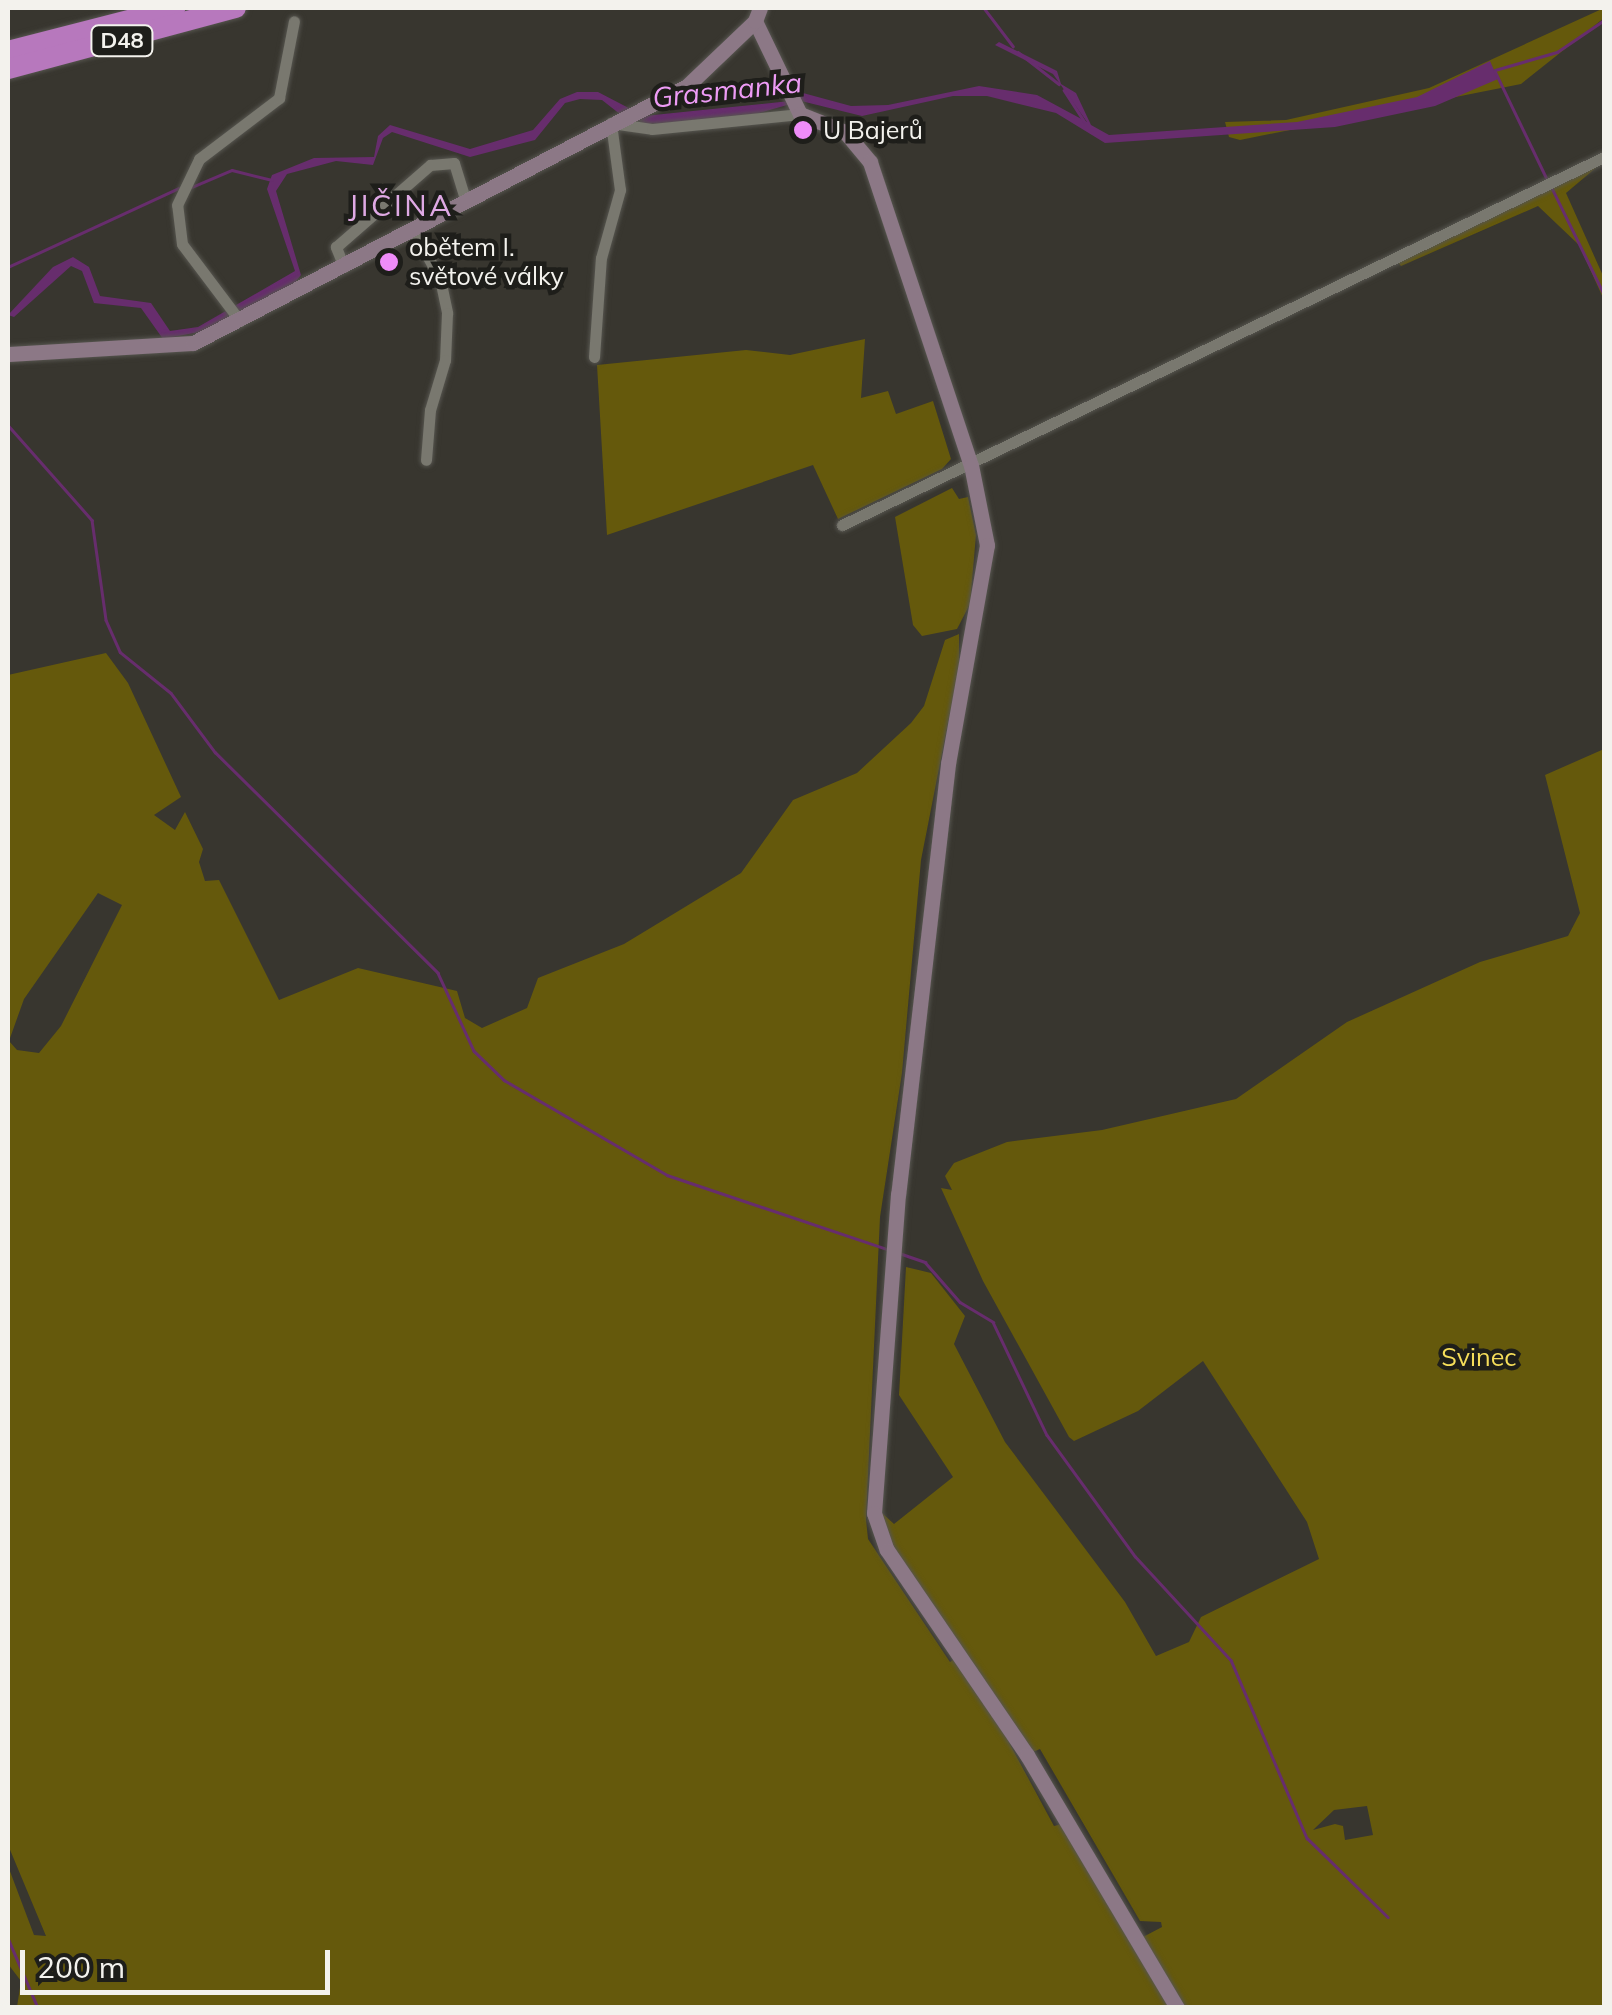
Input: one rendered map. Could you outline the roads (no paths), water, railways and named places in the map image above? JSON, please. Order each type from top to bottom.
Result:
[{"type":"highway","name":"D48","points":[[8,51],[176,8]]},
{"type":"highway","name":"D48","points":[[8,69],[236,8]]},
{"type":"street","points":[[8,354],[159,350],[194,343],[234,313],[344,267],[687,86],[758,14],[796,107]]},
{"type":"street","points":[[234,313],[182,244],[175,226],[187,180],[199,159],[279,98],[294,21]]},
{"type":"street","points":[[622,117],[652,129],[796,107],[845,132],[870,162],[970,466],[987,545],[948,764],[894,1252],[874,1513],[887,1550],[1027,1755],[1178,2008]]},
{"type":"street","points":[[594,356],[602,258],[620,190],[622,117]]},
{"type":"street","points":[[842,525],[1604,157]]},
{"type":"street","points":[[344,267],[336,247],[430,165],[454,163],[466,202]]},
{"type":"street","points":[[413,230],[440,279],[447,314],[426,460]]},
{"type":"waterway","points":[[984,8],[1013,46]]},
{"type":"waterway","name":"Grasmanka","points":[[1495,70],[1557,52],[1604,20]]},
{"type":"waterway","points":[[1018,52],[1059,84]]},
{"type":"waterway","points":[[1495,71],[1548,181]]},
{"type":"waterway","points":[[1064,90],[1084,121]]},
{"type":"waterway","points":[[192,187],[232,170],[272,180]]},
{"type":"waterway","points":[[8,267],[179,188]]},
{"type":"waterway","points":[[1552,188],[1604,294]]},
{"type":"waterway","points":[[8,425],[92,520],[106,620],[120,652],[171,693],[215,752],[438,973],[474,1051],[504,1080],[667,1175],[887,1249]]},
{"type":"waterway","points":[[899,1253],[925,1262],[960,1302],[993,1322],[1047,1435],[1135,1556],[1231,1660],[1307,1838],[1388,1917]]},
{"type":"waterway","name":"Grasmanka","points":[[8,1938],[38,2008]]},
{"type":"place","name":"U Bajerů","points":[[803,130]]},
{"type":"place","name":"obětem I. světové války","points":[[389,262]]},
{"type":"district","name":"JIČINA","points":[[401,205]]},
{"type":"park label","name":"Svinec","points":[[1479,1357]]}]
